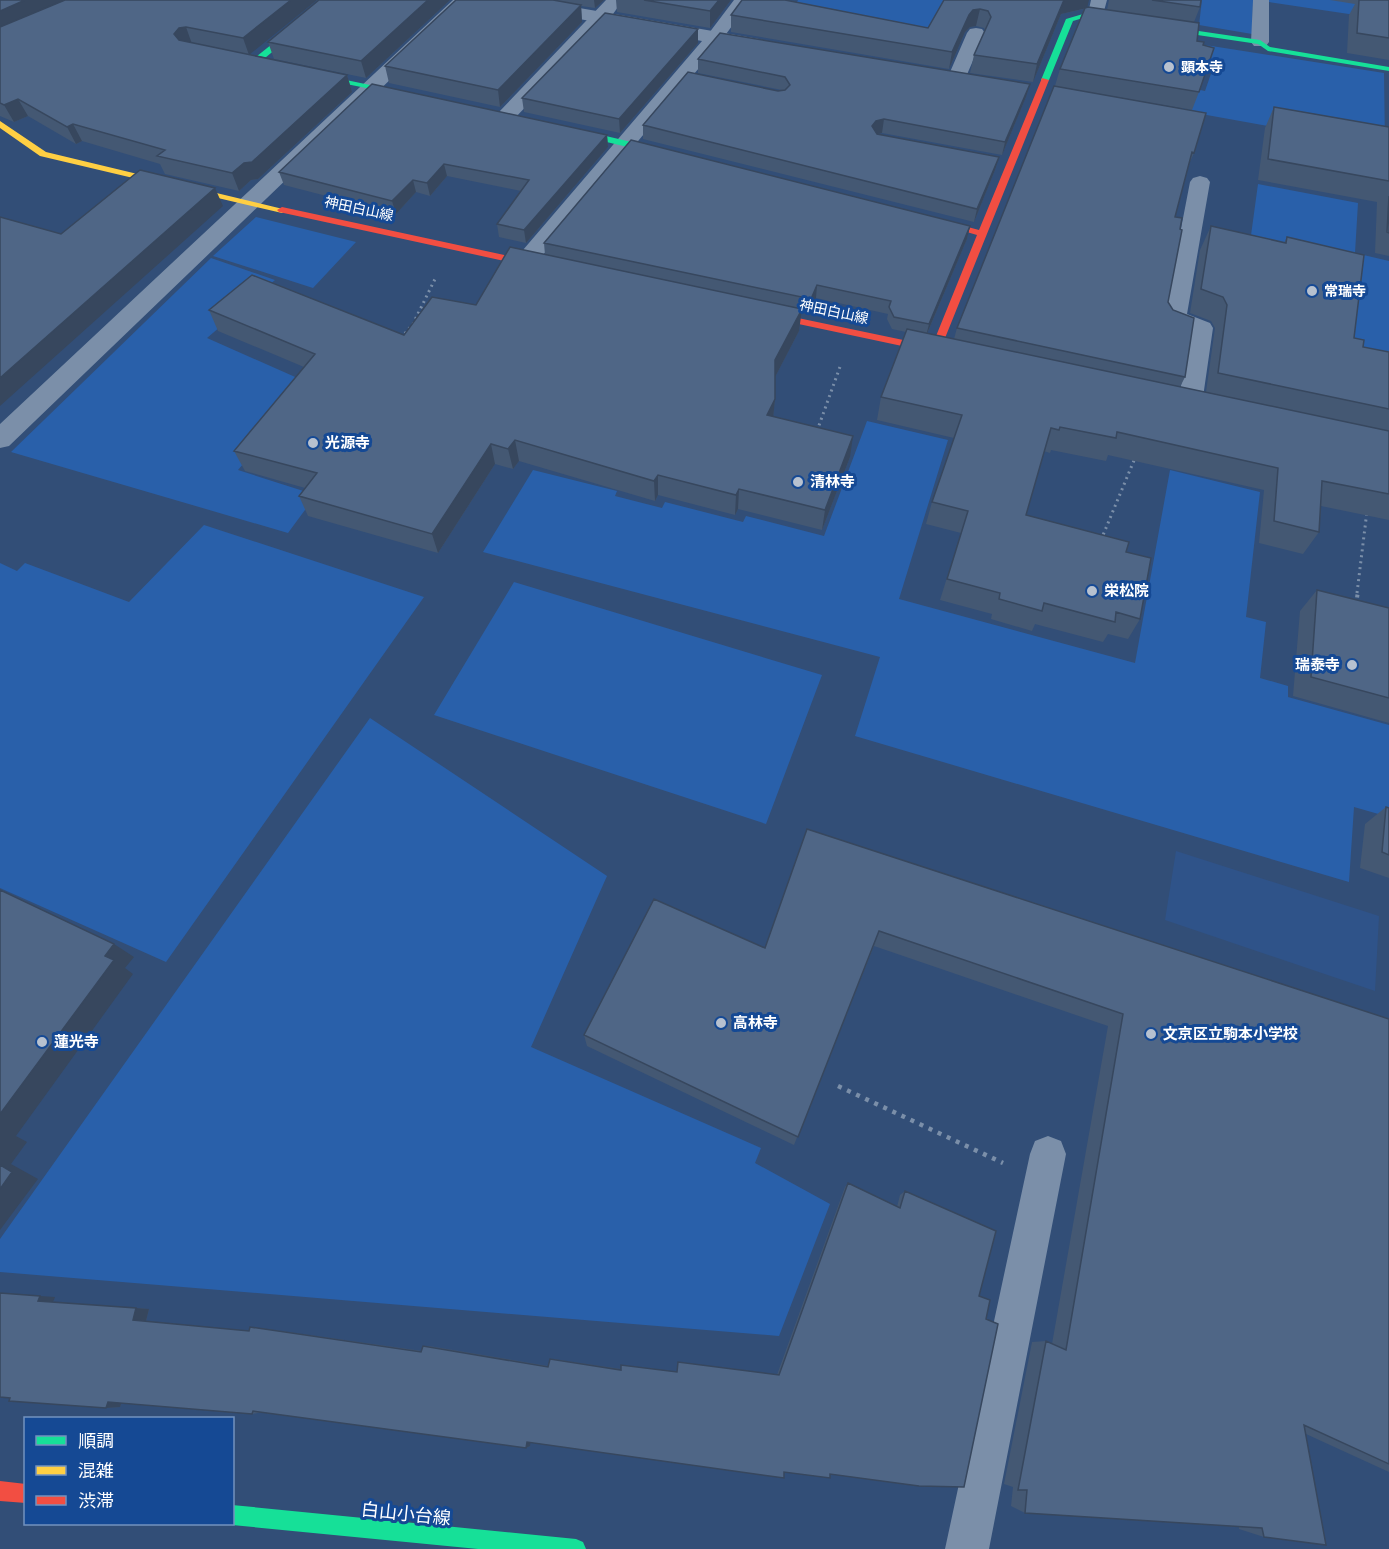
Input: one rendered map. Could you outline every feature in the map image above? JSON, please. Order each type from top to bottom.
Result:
[{"type":"street","points":[[254,63],[332,0]]},
{"type":"street","points":[[0,440],[248,202],[464,0]]},
{"type":"street","points":[[501,0],[772,47]]},
{"type":"street","points":[[935,350],[1070,19],[1083,16],[1260,42],[1268,49],[1389,69]]},
{"type":"street","points":[[525,262],[715,37]]},
{"type":"street","points":[[254,63],[429,99]]},
{"type":"street","points":[[933,75],[977,82]]},
{"type":"street","points":[[1020,88],[1041,91]]},
{"type":"street","name":"神田白山線","points":[[0,124],[43,154],[248,202],[560,270]]},
{"type":"street","points":[[553,127],[681,156]]},
{"type":"street","points":[[913,216],[983,234]]},
{"type":"street","name":"神田白山線","points":[[747,310],[957,355]]},
{"type":"street","name":"白山小台線","points":[[234,1515],[576,1549]]},
{"type":"lane","points":[[507,116],[603,17],[615,0]]},
{"type":"lane","points":[[715,37],[743,0]]},
{"type":"lane","points":[[1095,18],[1099,0]]},
{"type":"lane","points":[[1260,42],[1261,0]]},
{"type":"lane","points":[[956,79],[976,33]]},
{"type":"lane","points":[[234,59],[254,63]]},
{"type":"lane","points":[[680,76],[702,81]]},
{"type":"lane","points":[[1041,91],[1065,95]]},
{"type":"lane","points":[[987,161],[1010,165]]},
{"type":"lane","points":[[1190,404],[1202,328],[1176,317],[1200,182]]},
{"type":"lane","points":[[967,1549],[1045,1168]]},
{"type":"path","points":[[397,342],[413,324],[437,275],[461,248]]},
{"type":"path","points":[[815,436],[852,333]]},
{"type":"path","points":[[1101,541],[1136,456]]},
{"type":"path","points":[[1356,606],[1367,504]]},
{"type":"path","points":[[838,1086],[1045,1168]]},
{"type":"shaded area","points":[[798,0],[946,0],[924,43],[789,17]]},
{"type":"shaded area","points":[[1202,0],[1253,0],[1252,34],[1199,25]]},
{"type":"shaded area","points":[[1269,0],[1389,0],[1389,20],[1269,2]]},
{"type":"shaded area","points":[[1078,25],[1384,73],[1385,147],[1179,110],[1186,87],[1205,91],[1215,62],[1136,46]]},
{"type":"shaded area","points":[[1258,184],[1358,203],[1355,253],[1389,261],[1389,371],[1249,250]]},
{"type":"shaded area","points":[[256,217],[356,242],[313,288],[213,256]]},
{"type":"shaded area","points":[[211,258],[275,280],[207,338],[311,384],[238,470],[316,495],[288,533],[11,452]]},
{"type":"shaded area","points":[[867,421],[948,440],[899,599],[1135,663],[1170,470],[1260,492],[1246,617],[1266,622],[1260,678],[1288,686],[1288,697],[1389,725],[1389,817],[1354,807],[1349,882],[855,736],[880,657],[483,552],[533,470],[617,491],[615,496],[662,508],[665,502],[743,522],[746,516],[824,536]]},
{"type":"shaded area","points":[[204,525],[424,597],[166,962],[0,888],[0,563],[17,571],[25,563],[129,602]]},
{"type":"shaded area","points":[[514,582],[822,675],[766,824],[434,715]]},
{"type":"shaded area","points":[[370,718],[607,876],[531,1047],[761,1148],[755,1163],[830,1204],[779,1336],[0,1272],[0,1239]]},
{"type":"shaded area","points":[[1176,851],[1379,916],[1375,991],[1165,920]]},
{"type":"building","points":[[0,0],[25,0],[0,11]]},
{"type":"building","points":[[65,0],[291,0],[243,38],[186,27],[179,28],[174,34],[179,40],[347,75],[252,162],[244,163],[232,173],[157,156],[165,150],[73,124],[67,127],[18,99],[4,105],[0,103],[0,27]]},
{"type":"building","points":[[319,0],[428,0],[361,61],[268,42]]},
{"type":"building","points":[[456,0],[553,0],[581,5],[498,90],[385,66]]},
{"type":"building","points":[[644,0],[719,0],[710,11]]},
{"type":"building","points":[[742,0],[785,0],[928,28],[944,0],[1064,0],[1037,64],[974,55],[991,17],[988,11],[980,9],[973,10],[969,15],[952,52],[731,15]]},
{"type":"building","points":[[1152,0],[1201,0],[1200,7]]},
{"type":"building","points":[[1359,0],[1389,0],[1389,38],[1357,33]]},
{"type":"building","points":[[1085,8],[1199,23],[1197,41],[1214,48],[1199,92],[1060,69]]},
{"type":"building","points":[[605,13],[698,29],[619,119],[522,98]]},
{"type":"building","points":[[720,33],[1030,84],[1005,142],[884,119],[876,121],[872,126],[877,134],[999,157],[977,209],[643,125],[688,72],[778,91],[785,90],[790,85],[785,77],[698,59]]},
{"type":"building","points":[[372,84],[607,135],[524,230],[497,224],[529,180],[444,164],[427,183],[413,180],[392,201],[279,172]]},
{"type":"building","points":[[1054,86],[1206,113],[1194,153],[1192,152],[1175,217],[1182,218],[1180,229],[1182,230],[1168,302],[1173,310],[1194,318],[1185,377],[957,328]]},
{"type":"building","points":[[1274,107],[1389,127],[1389,181],[1268,159]]},
{"type":"building","points":[[631,140],[970,226],[929,324],[894,317],[889,307],[891,301],[817,285],[811,299],[544,243]]},
{"type":"building","points":[[140,170],[215,188],[0,378],[0,217],[61,234]]},
{"type":"building","points":[[1389,196],[1389,233],[1387,232]]},
{"type":"building","points":[[1211,226],[1286,243],[1287,237],[1364,255],[1354,338],[1364,340],[1363,347],[1389,352],[1389,409],[1218,373],[1227,305],[1223,297],[1201,289]]},
{"type":"building","points":[[510,247],[802,309],[775,360],[775,399],[767,415],[853,436],[825,510],[739,489],[736,495],[658,475],[654,481],[515,440],[508,449],[491,444],[432,534],[299,496],[317,473],[234,451],[315,354],[209,310],[252,275],[404,335],[432,297],[476,305]]},
{"type":"building","points":[[907,329],[1389,431],[1389,494],[1322,481],[1319,532],[1274,521],[1278,468],[1117,432],[1116,438],[1060,427],[1059,430],[1051,428],[1026,515],[1129,542],[1126,552],[1151,558],[1140,619],[1116,612],[1115,622],[1044,603],[1042,611],[999,599],[1000,593],[947,579],[968,511],[932,502],[962,415],[881,397]]},
{"type":"building","points":[[1317,590],[1389,608],[1389,698],[1311,677]]},
{"type":"building","points":[[1386,807],[1389,808],[1389,855],[1382,852]]},
{"type":"building","points":[[807,829],[1389,1019],[1389,1464],[1304,1425],[1326,1545],[1264,1537],[1262,1528],[1025,1513],[1027,1490],[1018,1490],[1046,1341],[1066,1350],[1123,1014],[879,931],[798,1137],[584,1035],[654,899],[765,948]]},
{"type":"building","name":"蓮光寺","points":[[0,890],[114,944],[105,956],[114,960],[0,1114]]},
{"type":"building","points":[[0,1165],[12,1172],[0,1189]]},
{"type":"building","points":[[848,1183],[900,1208],[905,1191],[996,1231],[979,1296],[990,1300],[986,1319],[998,1324],[964,1487],[919,1486],[830,1474],[830,1478],[784,1472],[784,1478],[527,1442],[526,1448],[253,1411],[252,1414],[108,1402],[106,1408],[9,1401],[10,1398],[0,1397],[0,1293],[40,1296],[38,1301],[136,1308],[133,1320],[249,1331],[250,1327],[421,1352],[423,1346],[548,1367],[550,1359],[621,1370],[621,1365],[677,1372],[678,1362],[779,1375]]},
{"type":"traffic: fast","points":[[332,0],[254,63],[413,96]]},
{"type":"traffic: fast","points":[[1045,80],[1070,19],[1083,16],[1260,42],[1268,49],[1389,69]]},
{"type":"traffic: fast","points":[[563,129],[670,154]]},
{"type":"traffic: fast","points":[[234,1515],[576,1549]]},
{"type":"traffic: slow","points":[[0,124],[43,154],[282,210]]},
{"type":"traffic: jam","points":[[935,350],[1045,80]]},
{"type":"traffic: jam","points":[[282,210],[546,267]]},
{"type":"traffic: jam","points":[[927,219],[983,234]]},
{"type":"traffic: jam","points":[[755,312],[945,352]]},
{"type":"traffic: jam","points":[[0,1491],[24,1494]]},
{"type":"place","name":"顕本寺","points":[[1169,67]]},
{"type":"place","name":"常瑞寺","points":[[1312,291]]},
{"type":"place","name":"光源寺","points":[[313,443]]},
{"type":"place","name":"清林寺","points":[[798,482]]},
{"type":"place","name":"栄松院","points":[[1092,591]]},
{"type":"place","name":"瑞泰寺","points":[[1352,665]]},
{"type":"place","name":"高林寺","points":[[721,1023]]},
{"type":"place","name":"文京区立駒本小学校","points":[[1151,1034]]},
{"type":"place","name":"蓮光寺","points":[[42,1042]]}]
